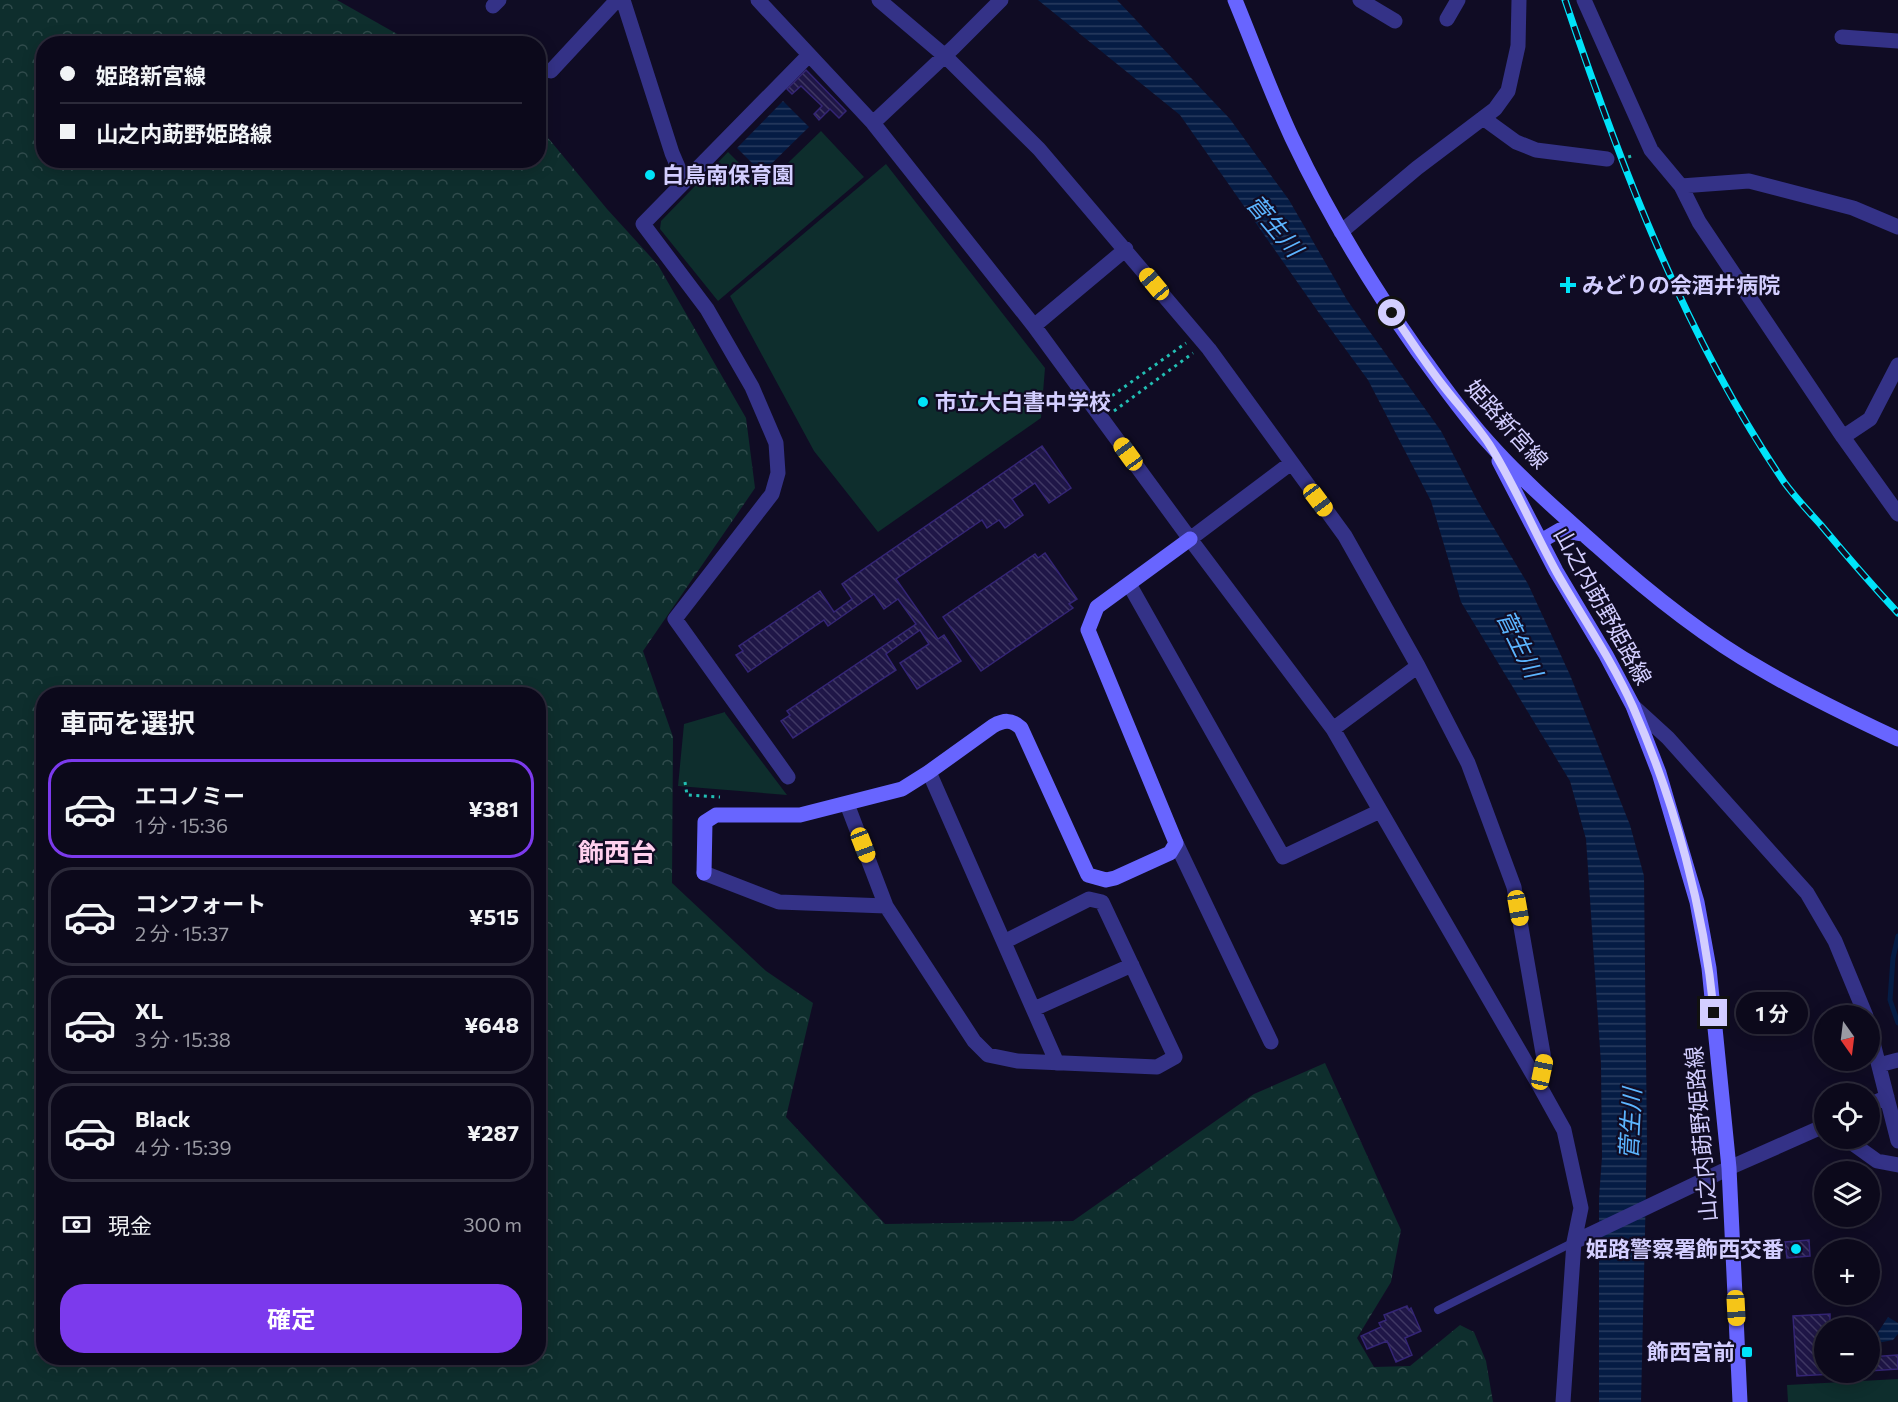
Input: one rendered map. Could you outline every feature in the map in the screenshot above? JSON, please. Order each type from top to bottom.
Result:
[{"type":"main road","name":"姫路新宮線","points":[[1235,0],[1291,137],[1341,231],[1380,295],[1440,382],[1488,442],[1546,501],[1638,583],[1679,615],[1759,668],[1898,739]]},
{"type":"main road","name":"山之内莇野姫路線","points":[[1488,442],[1556,571],[1606,654],[1633,706],[1659,773],[1697,902],[1710,969],[1740,1402]]},
{"type":"main road","points":[[1541,541],[1560,530],[1583,534]]},
{"type":"main road","points":[[704,873],[705,822],[716,815],[800,815],[902,789],[1003,721],[1014,722],[1021,728],[1088,874],[1106,880],[1115,878],[1170,853],[1176,843],[1088,630],[1097,607],[1190,539]]},
{"type":"street","points":[[551,71],[617,0]]},
{"type":"street","points":[[623,0],[672,153],[684,181]]},
{"type":"street","points":[[758,0],[873,123],[1034,326],[1333,729],[1539,1085],[1564,1130],[1581,1208],[1581,1240],[1563,1402]]},
{"type":"street","points":[[879,0],[950,51],[1126,249],[1201,340],[1345,536],[1418,666],[1468,763],[1514,887],[1544,1059],[1539,1085]]},
{"type":"street","points":[[873,123],[1001,0]]},
{"type":"street","points":[[1360,0],[1395,21]]},
{"type":"street","points":[[1447,19],[1458,0]]},
{"type":"street","points":[[1341,231],[1495,108],[1508,91],[1518,46],[1519,0]]},
{"type":"street","points":[[1584,0],[1651,150],[1681,186],[1699,222],[1843,437],[1898,514]]},
{"type":"street","points":[[1842,37],[1898,41]]},
{"type":"street","points":[[788,777],[675,619],[772,494],[778,472],[776,443],[752,387],[707,309],[643,224],[809,55]]},
{"type":"street","points":[[1483,118],[1516,142],[1536,150],[1607,159]]},
{"type":"street","points":[[1681,186],[1749,181],[1853,208],[1898,227]]},
{"type":"street","points":[[1034,326],[1126,249]]},
{"type":"street","points":[[1843,437],[1870,418],[1898,364]]},
{"type":"street","points":[[1190,539],[1291,463]]},
{"type":"street","points":[[1129,584],[1283,856],[1380,811]]},
{"type":"street","points":[[1333,729],[1418,666]]},
{"type":"street","points":[[1633,706],[1668,738],[1807,893],[1835,941],[1861,1005]]},
{"type":"street","points":[[929,772],[1058,1063]]},
{"type":"street","points":[[847,804],[886,906],[974,1041],[988,1055],[1017,1061],[1157,1067],[1175,1057],[1102,902],[1089,899],[1004,942]]},
{"type":"street","points":[[1176,843],[1271,1042]]},
{"type":"street","points":[[704,873],[779,902],[886,906]]},
{"type":"street","points":[[1034,1009],[1132,965]]},
{"type":"street","points":[[1880,1065],[1898,1060]]},
{"type":"street","points":[[1880,1069],[1898,1141]]},
{"type":"street","points":[[1880,1100],[1887,1097]]},
{"type":"street","points":[[1581,1240],[1814,1130]]},
{"type":"street","points":[[1860,1149],[1877,1161],[1898,1165]]},
{"type":"lane","points":[[1438,1310],[1581,1240]]},
{"type":"path","points":[[1607,159],[1622,159],[1651,150]]},
{"type":"path","points":[[1099,414],[1201,340]]},
{"type":"path","points":[[1099,414],[1201,340]]},
{"type":"green space","points":[[0,0],[337,0],[401,36],[36,36],[36,168],[546,168],[546,135],[607,209],[658,265],[746,418],[755,488],[643,651],[673,737],[672,883],[766,971],[813,1003],[786,1117],[885,1224],[1073,1221],[1254,1094],[1325,1063],[1401,1230],[1391,1282],[1357,1338],[1374,1367],[1410,1366],[1460,1325],[1474,1332],[1486,1361],[1493,1402],[0,1402]]},
{"type":"green space","points":[[821,131],[864,177],[718,301],[660,229],[661,221],[728,152],[763,187]]},
{"type":"green space","points":[[886,164],[1045,368],[1041,418],[878,532],[814,451],[730,296]]},
{"type":"green space","points":[[725,712],[787,795],[678,786],[684,724]]},
{"type":"green space","points":[[1898,1379],[1898,1402],[1788,1402],[1787,1385],[1880,1383],[1880,1380]]},
{"type":"water","name":"菅生川","points":[[1038,0],[1117,0],[1230,119],[1289,200],[1347,300],[1441,431],[1477,500],[1528,584],[1570,675],[1630,825],[1644,876],[1647,1146],[1641,1402],[1599,1402],[1601,1064],[1586,839],[1570,781],[1461,602],[1431,501],[1368,380],[1180,115]]},
{"type":"water","points":[[783,101],[809,127],[762,173],[737,148]]},
{"type":"water","points":[[1888,1317],[1898,1323],[1898,1334],[1893,1340],[1880,1342],[1880,1329]]},
{"type":"building","points":[[806,70],[846,111],[839,118],[830,109],[819,120],[814,114],[822,106],[801,86],[792,94],[787,89]]},
{"type":"building","points":[[1042,446],[1071,488],[1049,503],[1035,483],[1012,499],[1023,515],[1005,528],[999,520],[987,528],[982,520],[896,579],[938,639],[944,635],[961,661],[917,689],[900,663],[929,644],[920,630],[886,654],[896,670],[793,738],[781,721],[790,715],[787,711],[916,624],[898,599],[884,609],[874,594],[828,626],[824,620],[748,672],[736,655],[743,651],[739,646],[820,591],[834,612],[852,599],[842,584]]},
{"type":"building","points":[[1045,553],[1077,599],[1069,604],[1073,608],[981,671],[943,617],[1035,554],[1038,558]]},
{"type":"building","points":[[1809,1240],[1810,1256],[1787,1258],[1785,1242]]},
{"type":"building","points":[[1407,1306],[1409,1310],[1411,1308],[1421,1331],[1405,1338],[1412,1355],[1396,1362],[1387,1341],[1367,1349],[1361,1336],[1381,1327],[1379,1323],[1386,1320],[1384,1315]]},
{"type":"building","points":[[1830,1314],[1830,1317],[1814,1317],[1814,1375],[1797,1376],[1793,1316]]},
{"type":"building","points":[[1898,1355],[1898,1369],[1880,1370],[1880,1356]]},
{"type":"waterway","points":[[1898,936],[1893,958],[1890,1000],[1898,1023]]},
{"type":"railway","points":[[1565,0],[1609,125],[1658,249],[1716,369],[1748,426],[1784,482],[1898,613]]},
{"type":"place","name":"白鳥南保育園","points":[[650,175]]},
{"type":"place","name":"みどりの会酒井病院","points":[[1568,285]]},
{"type":"place","name":"市立大白書中学校","points":[[923,402]]},
{"type":"place","name":"姫路警察署飾西交番","points":[[1796,1249]]},
{"type":"place","name":"飾西宮前","points":[[1747,1352]]},
{"type":"district","name":"飾西台","points":[[617,853]]},
{"type":"route","points":[[1392,313],[1440,382],[1488,442],[1556,571],[1606,654],[1633,706],[1659,773],[1697,902],[1710,969],[1714,1013]]}]
